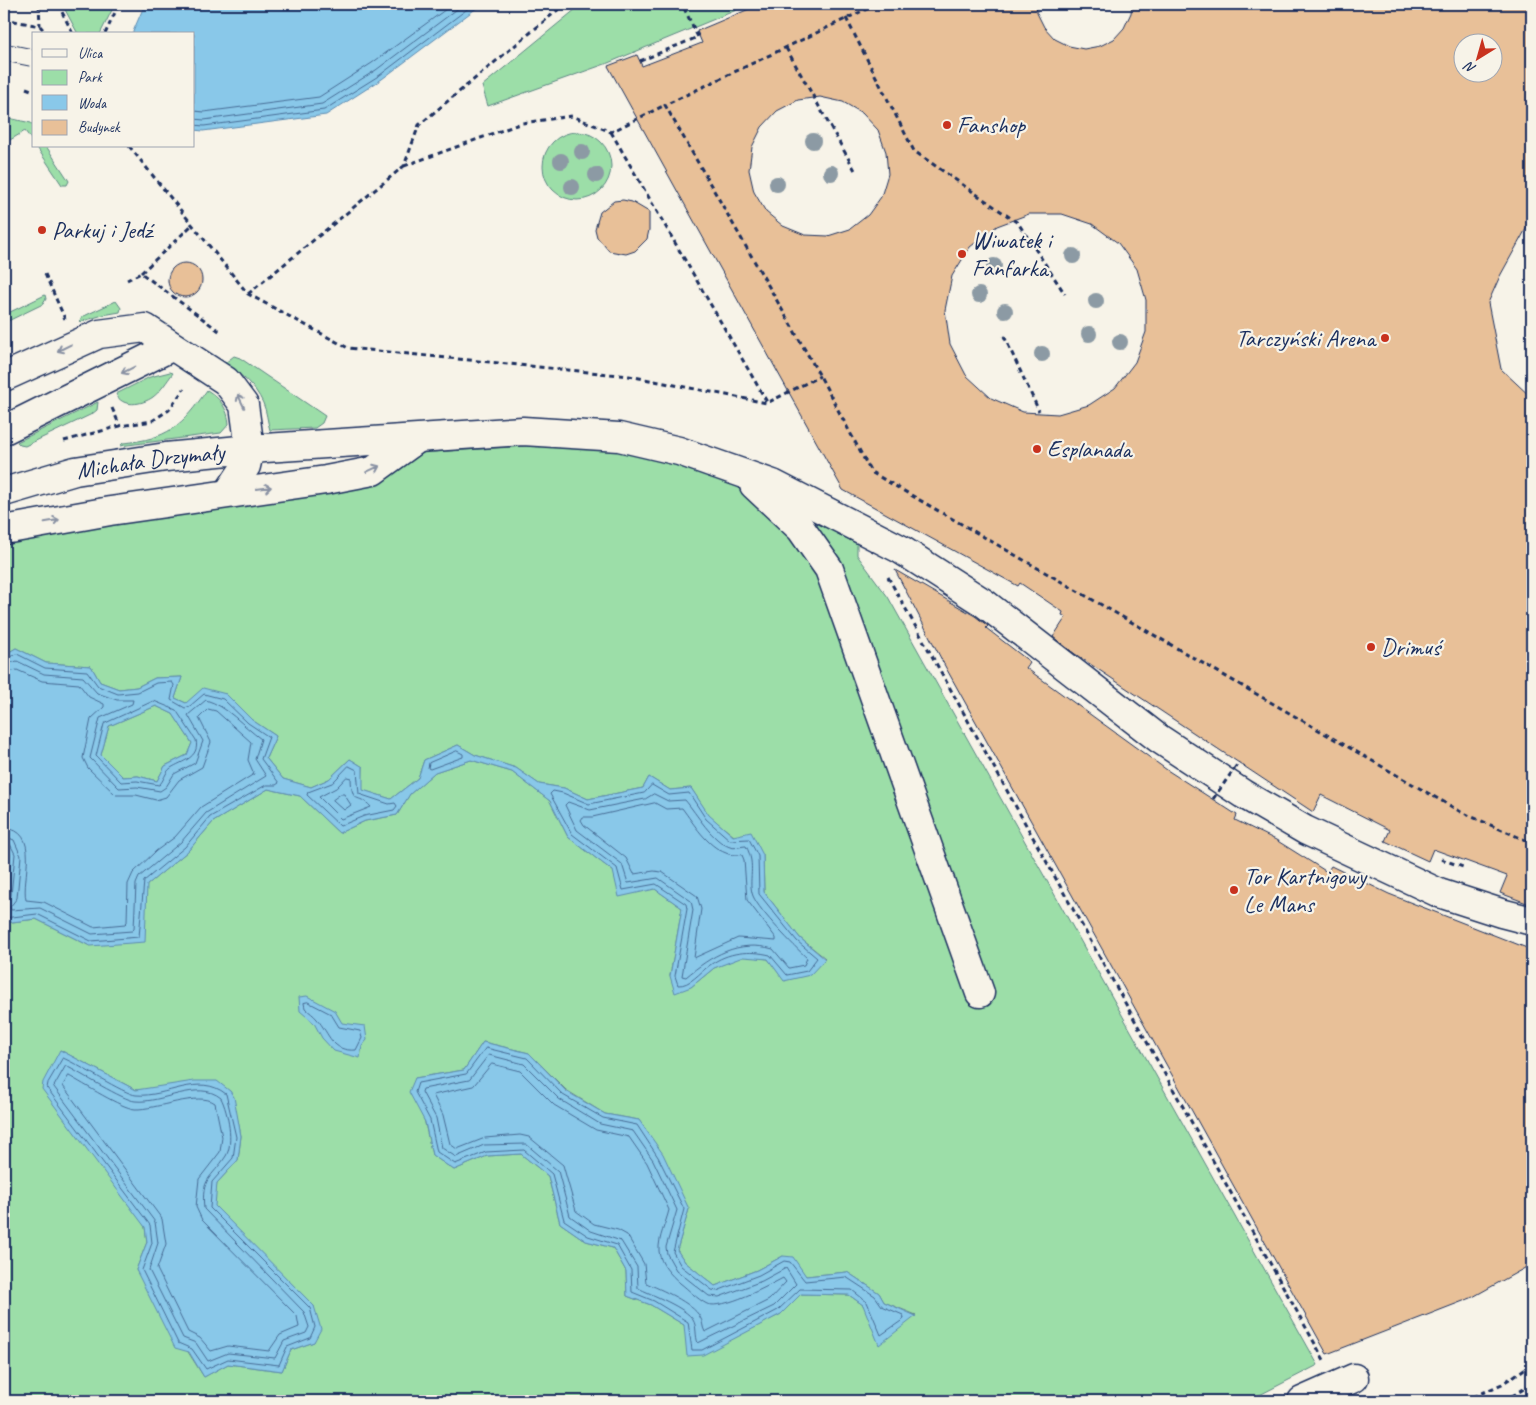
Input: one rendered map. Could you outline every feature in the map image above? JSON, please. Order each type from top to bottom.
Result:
[{"type":"street","points":[[4,377],[99,334],[145,328],[171,347],[226,381],[238,394],[245,411],[250,449],[523,431],[619,437],[678,451],[736,469],[773,484],[892,544],[978,598],[1158,738],[1250,798],[1313,834],[1431,889],[1501,914],[1532,921]]},
{"type":"street","points":[[4,430],[171,347]]},
{"type":"street","name":"Michała Drzymały","points":[[4,530],[373,471],[418,439]]},
{"type":"street","name":"Michała Drzymały","points":[[4,492],[75,471],[166,457],[250,449],[246,466],[228,493]]},
{"type":"street","points":[[736,469],[800,529],[829,569],[980,993]]},
{"type":"street","points":[[1302,1401],[1340,1393]]},
{"type":"path","points":[[39,4],[40,26]]},
{"type":"path","points":[[58,4],[72,32]]},
{"type":"path","points":[[106,32],[119,4]]},
{"type":"path","points":[[404,166],[419,125],[566,4]]},
{"type":"path","points":[[640,61],[698,37],[682,4]]},
{"type":"path","points":[[611,132],[877,4]]},
{"type":"path","points":[[4,18],[40,26],[45,32]]},
{"type":"path","points":[[846,18],[914,151],[1018,223],[1065,294]]},
{"type":"path","points":[[786,48],[856,172]]},
{"type":"path","points":[[26,88],[32,90]]},
{"type":"path","points":[[665,105],[820,376],[871,472],[1461,812],[1532,843]]},
{"type":"path","points":[[248,294],[404,166],[522,123],[572,116],[611,132],[767,403]]},
{"type":"path","points":[[131,148],[248,294],[348,348],[629,376],[767,403],[820,376]]},
{"type":"path","points":[[127,280],[141,273],[192,225]]},
{"type":"path","points":[[141,273],[222,333]]},
{"type":"path","points":[[44,274],[67,322]]},
{"type":"path","points":[[1004,336],[1039,411]]},
{"type":"path","points":[[97,432],[152,421],[169,410],[186,386]]},
{"type":"path","points":[[110,405],[120,426]]},
{"type":"path","points":[[886,574],[1340,1393]]},
{"type":"path","points":[[1213,799],[1239,762]]},
{"type":"path","points":[[1465,1401],[1502,1384],[1532,1364]]},
{"type":"path","points":[[1504,1401],[1532,1384]]},
{"type":"green space","points":[[62,4],[115,4],[101,32],[77,32]]},
{"type":"green space","points":[[582,4],[751,4],[608,63],[488,106],[482,86]]},
{"type":"green space","points":[[4,117],[31,123],[32,140],[25,131],[10,140],[4,130]]},
{"type":"green space","points":[[577,132],[590,135],[601,142],[608,153],[611,166],[608,179],[601,190],[590,197],[577,200],[564,197],[553,190],[546,179],[543,166],[546,153],[553,142],[564,135]]},
{"type":"green space","points":[[37,148],[47,148],[69,181],[67,185],[62,185]]},
{"type":"green space","points":[[45,295],[46,299],[43,304],[4,323],[4,315]]},
{"type":"green space","points":[[116,301],[121,308],[120,312],[80,322],[82,317]]},
{"type":"green space","points":[[234,356],[240,358],[325,416],[322,423],[315,428],[270,430],[264,406],[256,391],[242,376],[225,363]]},
{"type":"green space","points":[[173,373],[159,392],[148,400],[133,404],[127,403],[123,402],[116,394],[150,377]]},
{"type":"green space","points":[[207,390],[219,400],[227,413],[229,424],[221,433],[120,446],[123,443],[139,441],[163,434],[181,422],[190,413]]},
{"type":"green space","points":[[98,402],[97,410],[92,414],[25,446],[17,442]]},
{"type":"green space","points":[[558,444],[621,448],[686,461],[799,513],[857,544],[857,555],[888,597],[1318,1365],[1248,1401],[4,1401],[4,923],[36,919],[90,946],[147,885],[188,851],[213,822],[268,789],[300,796],[339,833],[365,821],[397,815],[410,794],[435,772],[471,760],[512,772],[550,801],[568,837],[613,871],[655,889],[682,908],[670,976],[691,987],[714,968],[743,956],[768,959],[785,981],[825,958],[800,938],[764,892],[763,855],[734,836],[709,816],[691,788],[670,790],[649,777],[643,788],[588,799],[564,788],[539,784],[516,768],[475,755],[458,745],[424,760],[418,778],[391,799],[362,790],[363,767],[350,759],[329,779],[311,787],[283,779],[266,758],[276,736],[252,720],[226,694],[186,703],[175,698],[182,677],[155,678],[137,687],[119,689],[100,682],[91,666],[46,663],[16,648],[4,655],[4,542],[347,486],[420,453]],"holes":[[[483,1042],[529,1053],[566,1090],[605,1114],[639,1120],[689,1209],[677,1250],[685,1262],[715,1286],[757,1270],[783,1256],[806,1276],[847,1272],[879,1293],[884,1302],[916,1315],[863,1305],[849,1295],[801,1294],[781,1314],[726,1342],[684,1325],[651,1305],[627,1296],[626,1271],[613,1248],[586,1241],[560,1223],[548,1176],[521,1154],[487,1156],[454,1170],[432,1155],[415,1078],[464,1070]],[[60,1050],[136,1090],[230,1091],[241,1136],[238,1160],[217,1183],[214,1206],[314,1306],[314,1342],[291,1350],[282,1371],[228,1364],[204,1377],[136,1270],[147,1242],[145,1227]]]},
{"type":"green space","points":[[156,706],[173,714],[192,743],[187,755],[165,766],[157,781],[138,776],[123,777],[101,755],[109,726]]},
{"type":"water","points":[[145,4],[482,4],[382,79],[326,115],[203,131],[195,130],[195,32],[133,32]]},
{"type":"water","points":[[16,648],[46,663],[91,666],[100,682],[119,689],[137,687],[155,678],[182,677],[175,698],[186,703],[203,688],[226,694],[252,720],[276,736],[266,758],[283,779],[311,787],[329,779],[350,759],[363,767],[363,790],[391,799],[418,778],[424,760],[458,745],[475,755],[516,768],[539,784],[564,788],[588,799],[643,788],[649,777],[670,790],[691,788],[709,815],[733,836],[751,832],[763,855],[764,892],[800,938],[825,959],[810,975],[784,981],[768,959],[743,957],[714,968],[691,987],[675,993],[670,976],[682,908],[655,889],[619,897],[613,871],[568,837],[550,801],[512,772],[471,760],[435,772],[410,794],[397,815],[365,821],[339,833],[300,796],[268,789],[213,822],[188,851],[147,885],[145,942],[90,946],[36,919],[4,923],[4,900],[6,898],[10,854],[4,843],[4,655]],"holes":[[[156,706],[173,714],[192,743],[187,755],[165,766],[157,781],[138,776],[123,777],[101,755],[109,726]]]},
{"type":"water","points":[[307,996],[335,1011],[342,1023],[365,1026],[367,1040],[362,1046],[360,1058],[334,1051],[322,1038],[314,1023],[300,1011],[299,997]]},
{"type":"water","points":[[483,1042],[529,1053],[566,1091],[605,1114],[639,1120],[663,1154],[689,1209],[677,1250],[685,1262],[715,1286],[757,1270],[783,1256],[793,1257],[806,1276],[847,1272],[879,1293],[884,1302],[916,1316],[879,1345],[863,1305],[849,1295],[801,1294],[781,1314],[703,1355],[687,1356],[684,1325],[651,1305],[627,1296],[626,1271],[613,1248],[586,1241],[560,1223],[548,1176],[521,1154],[487,1156],[454,1170],[432,1155],[425,1122],[409,1092],[415,1078],[464,1070]]},
{"type":"water","points":[[60,1050],[136,1090],[194,1081],[217,1081],[230,1091],[234,1097],[241,1136],[238,1160],[217,1183],[215,1206],[314,1306],[321,1329],[314,1342],[291,1350],[282,1371],[228,1364],[204,1377],[189,1352],[175,1348],[136,1270],[147,1242],[145,1227],[42,1089],[43,1082]]},
{"type":"building","name":"Esplanada","points":[[761,4],[1036,4],[1037,13],[1044,27],[1055,39],[1069,46],[1084,49],[1100,46],[1114,39],[1124,28],[1131,13],[1132,4],[1532,4],[1532,218],[1500,276],[1488,303],[1501,369],[1532,398],[1532,905],[1500,893],[1507,876],[1433,849],[1428,861],[1385,841],[1390,830],[1321,795],[1313,812],[1075,654],[1053,637],[1066,617],[1062,615],[1063,612],[1020,583],[1018,586],[843,490],[608,66],[637,55],[642,66],[702,43],[697,31]],"holes":[[[820,97],[843,102],[862,113],[878,130],[886,152],[888,174],[881,197],[868,215],[850,229],[828,236],[805,235],[783,226],[766,212],[754,192],[749,170],[752,147],[762,127],[777,111],[798,100]],[[1029,214],[1062,214],[1092,224],[1118,243],[1137,269],[1146,300],[1146,332],[1135,362],[1115,388],[1089,405],[1058,414],[1023,412],[991,398],[966,375],[950,344],[945,310],[952,276],[970,247],[997,226]]]},
{"type":"building","points":[[614,201],[632,202],[649,212],[647,239],[635,251],[626,254],[609,251],[597,237],[595,229],[600,212]]},
{"type":"building","points":[[185,263],[192,264],[197,268],[201,273],[201,287],[197,292],[192,296],[185,297],[178,296],[173,292],[169,287],[168,280],[169,273],[173,268],[178,264]]},
{"type":"building","points":[[895,570],[975,616],[988,626],[986,628],[1030,662],[1026,668],[1167,770],[1237,815],[1235,820],[1276,840],[1327,872],[1331,866],[1389,894],[1532,950],[1532,1264],[1471,1298],[1327,1354],[946,668]]},
{"type":"tram line","points":[[4,43],[32,49]]},
{"type":"tram line","points":[[4,61],[29,66]]},
{"type":"place","name":"Fanshop","points":[[947,125]]},
{"type":"place","name":"Parkuj i Jedź","points":[[42,230]]},
{"type":"place","name":"Wiwatek i Fanfarka","points":[[962,254]]},
{"type":"place","name":"Tarczyński Arena","points":[[1385,338]]},
{"type":"place","name":"Esplanada","points":[[1037,449]]},
{"type":"place","name":"Drimuś","points":[[1371,647]]},
{"type":"place","name":"Tor Kartnigowy Le Mans","points":[[1234,890]]}]
